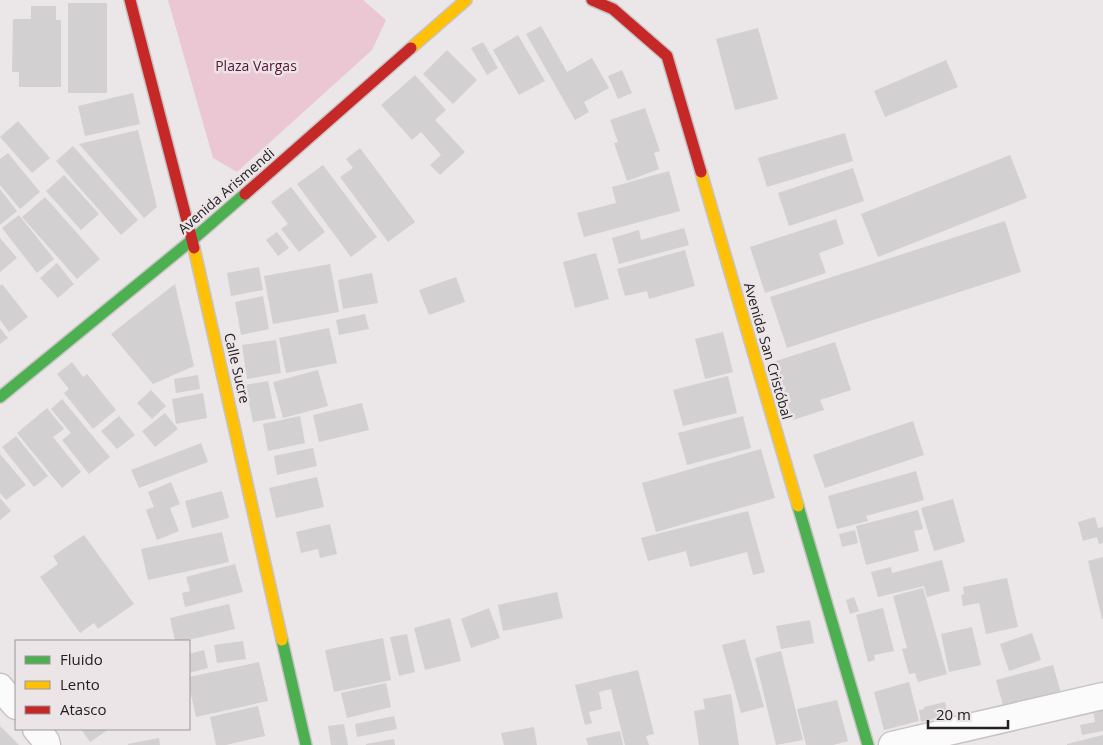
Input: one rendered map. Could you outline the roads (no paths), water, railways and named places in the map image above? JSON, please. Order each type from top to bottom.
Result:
[{"type":"street","name":"Calle Sucre","points":[[130,0],[192,240],[306,745]]},
{"type":"street","name":"Avenida Arismendi","points":[[0,397],[192,240],[466,0]]},
{"type":"street","name":"Avenida San Cristóbal","points":[[592,0],[613,10],[667,56],[868,745]]},
{"type":"street","points":[[0,687],[15,705]]},
{"type":"street","points":[[892,745],[1103,696]]},
{"type":"street","points":[[37,730],[47,745]]},
{"type":"park label","name":"Plaza Vargas","points":[[256,66]]}]
